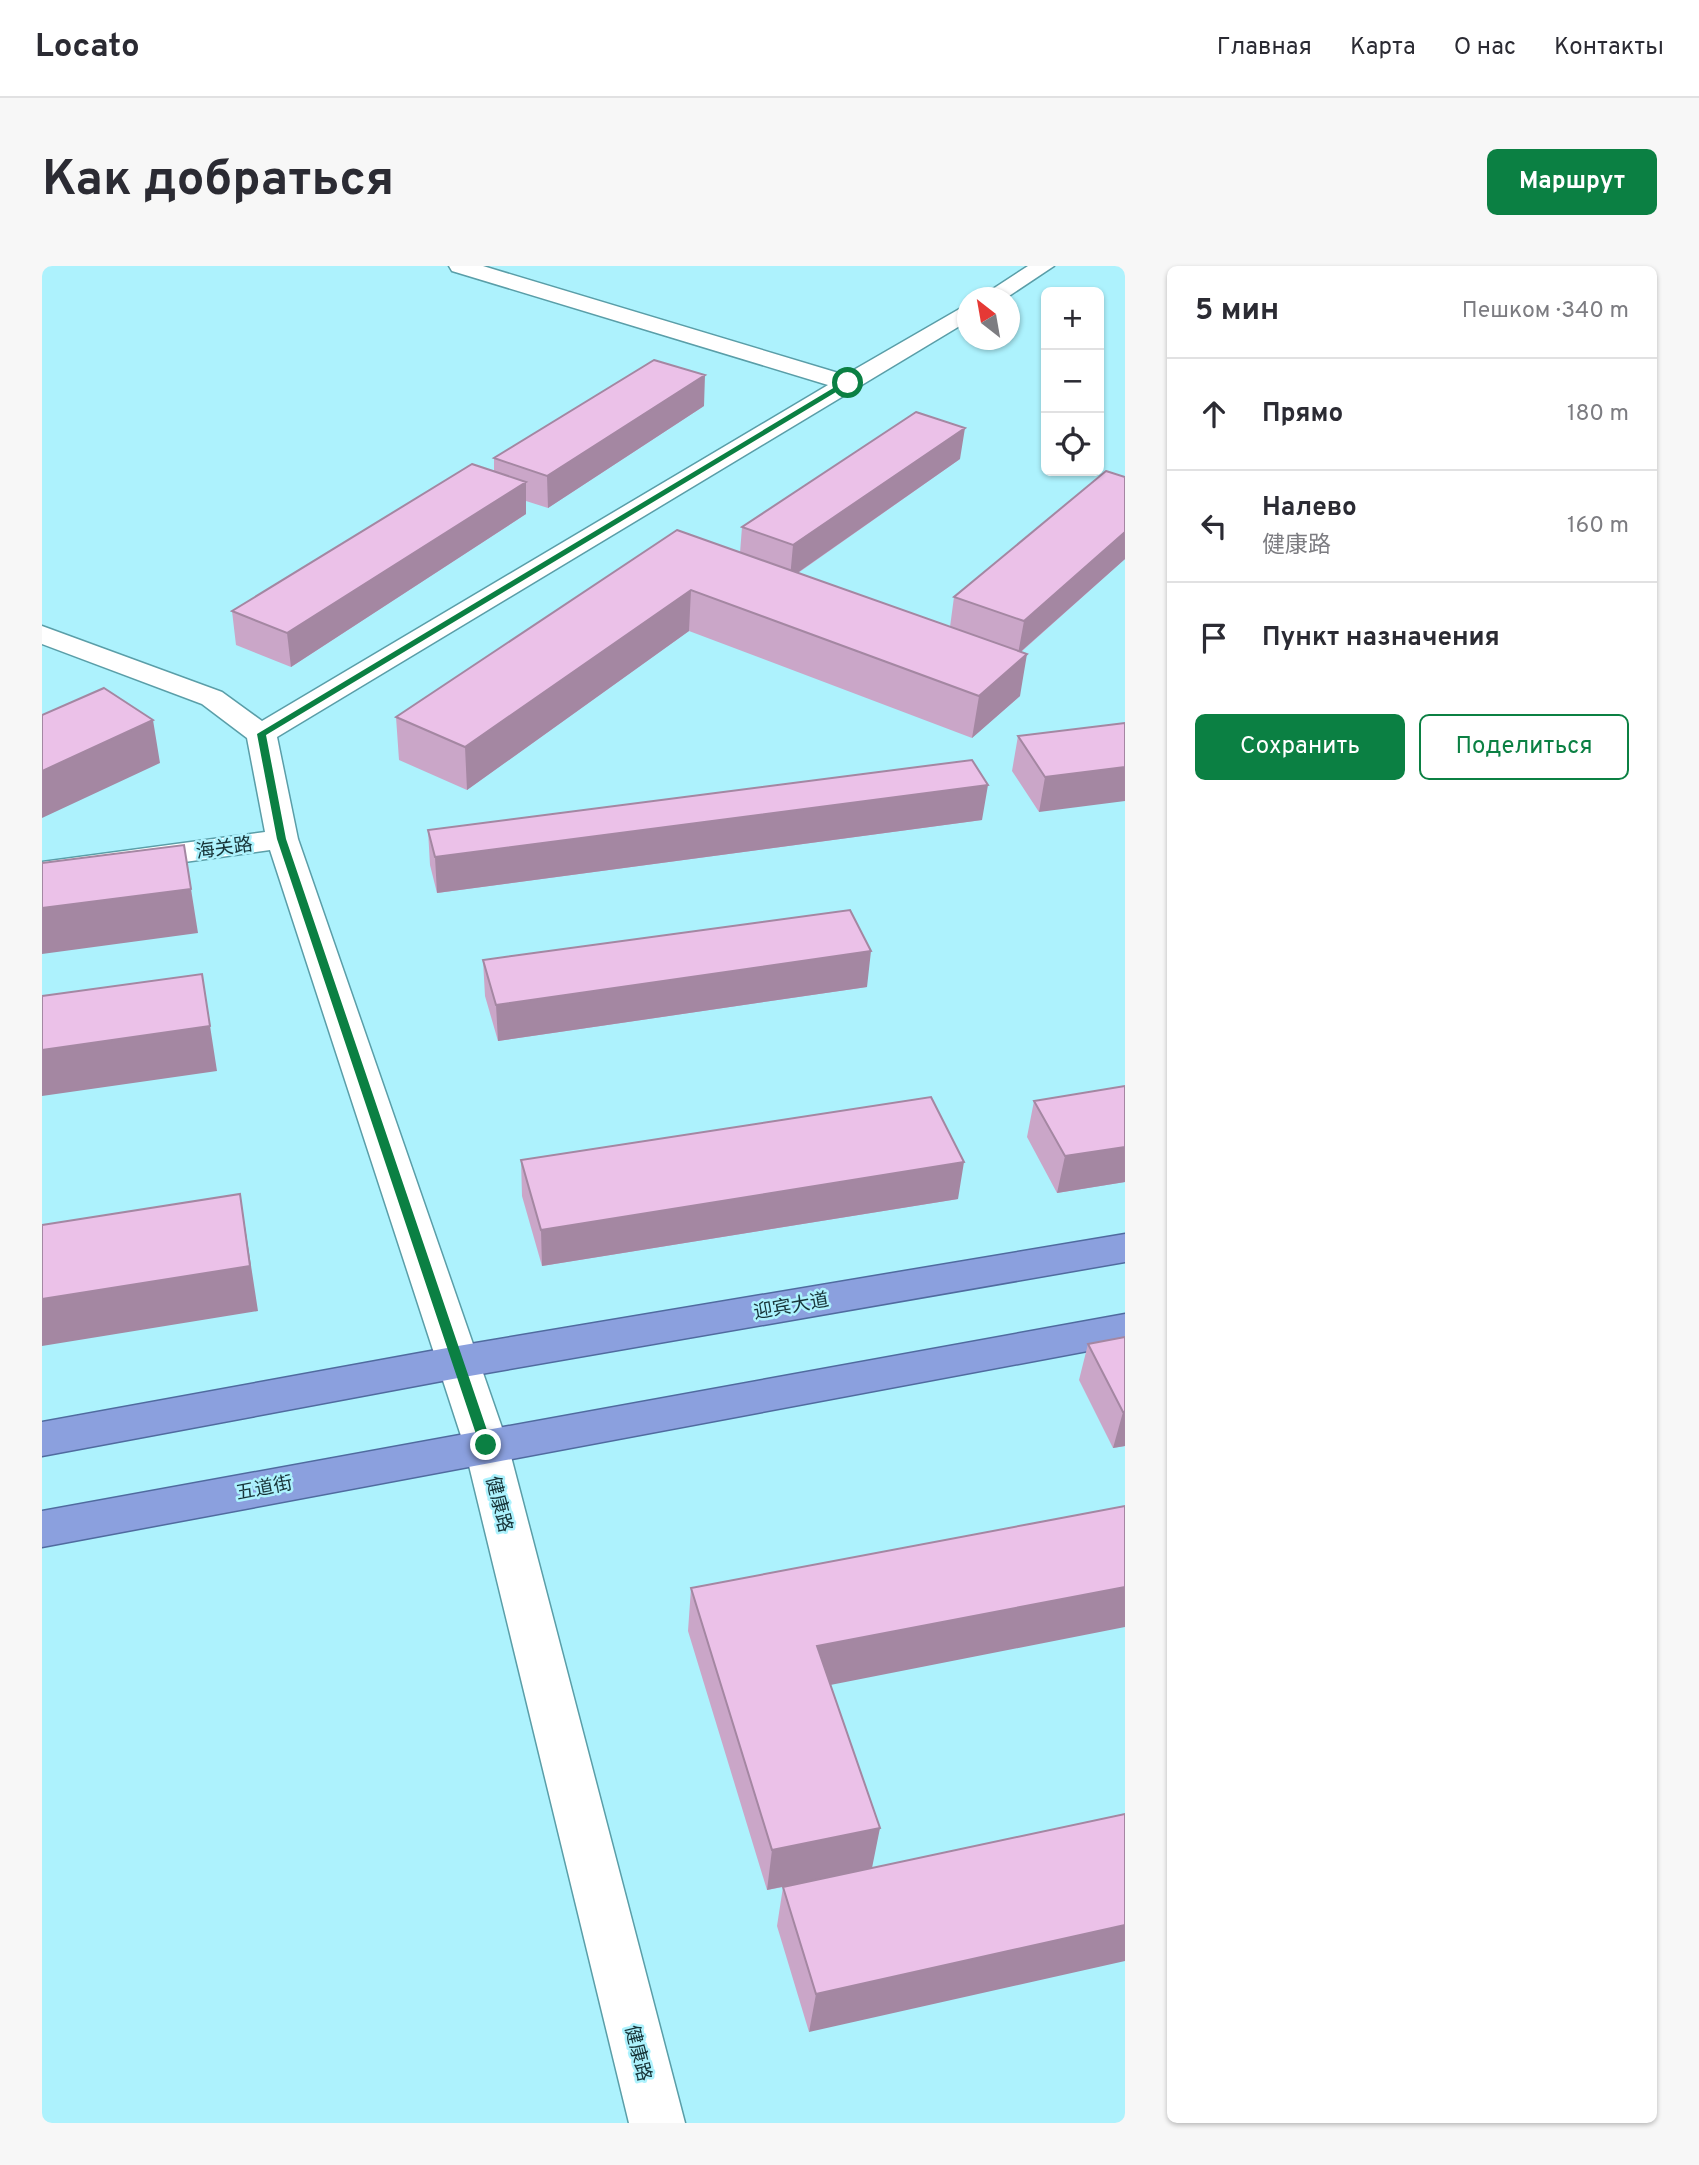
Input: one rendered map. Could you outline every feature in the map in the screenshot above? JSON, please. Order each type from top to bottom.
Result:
[{"type":"highway","name":"迎宾大道","points":[[458,1362],[1125,1248]]},
{"type":"highway","points":[[486,1445],[1125,1329]]},
{"type":"highway","points":[[42,1439],[458,1362]]},
{"type":"highway","name":"五道街","points":[[42,1529],[486,1445]]},
{"type":"street","points":[[460,266],[848,383]]},
{"type":"street","points":[[1008,287],[1043,266]]},
{"type":"street","points":[[42,634],[212,698],[261,734],[957,318]]},
{"type":"street","name":"健康路","points":[[261,734],[282,839],[486,1445],[657,2123]]},
{"type":"street","name":"海关路","points":[[42,872],[282,839]]},
{"type":"building","points":[[654,360],[705,375],[547,476],[494,458]]},
{"type":"building","points":[[916,412],[965,428],[793,545],[742,527]]},
{"type":"building","points":[[472,464],[526,482],[287,633],[232,611]]},
{"type":"building","points":[[1104,473],[1125,477],[1125,532],[1024,621],[954,597],[1100,476],[1104,476]]},
{"type":"building","points":[[677,530],[1027,654],[979,696],[691,590],[465,747],[396,717]]},
{"type":"building","points":[[104,688],[153,720],[42,771],[42,715]]},
{"type":"building","points":[[1125,723],[1125,767],[1045,777],[1018,736]]},
{"type":"building","points":[[972,760],[988,785],[435,857],[428,830]]},
{"type":"building","points":[[184,845],[191,889],[42,908],[42,863]]},
{"type":"building","points":[[850,910],[871,951],[496,1005],[483,960]]},
{"type":"building","points":[[202,974],[210,1026],[42,1050],[42,996]]},
{"type":"building","points":[[1125,1086],[1125,1147],[1065,1156],[1034,1101]]},
{"type":"building","points":[[931,1097],[964,1162],[541,1230],[521,1160]]},
{"type":"building","points":[[240,1194],[250,1266],[42,1299],[42,1225]]},
{"type":"building","points":[[1125,1337],[1125,1412],[1123,1412],[1088,1344]]},
{"type":"building","points":[[1125,1506],[1125,1587],[817,1646],[880,1828],[772,1850],[691,1588]]},
{"type":"building","points":[[1125,1814],[1125,1925],[816,1994],[783,1887]]},
{"type":"route","points":[[486,1445],[282,839],[261,734],[848,383]]}]
